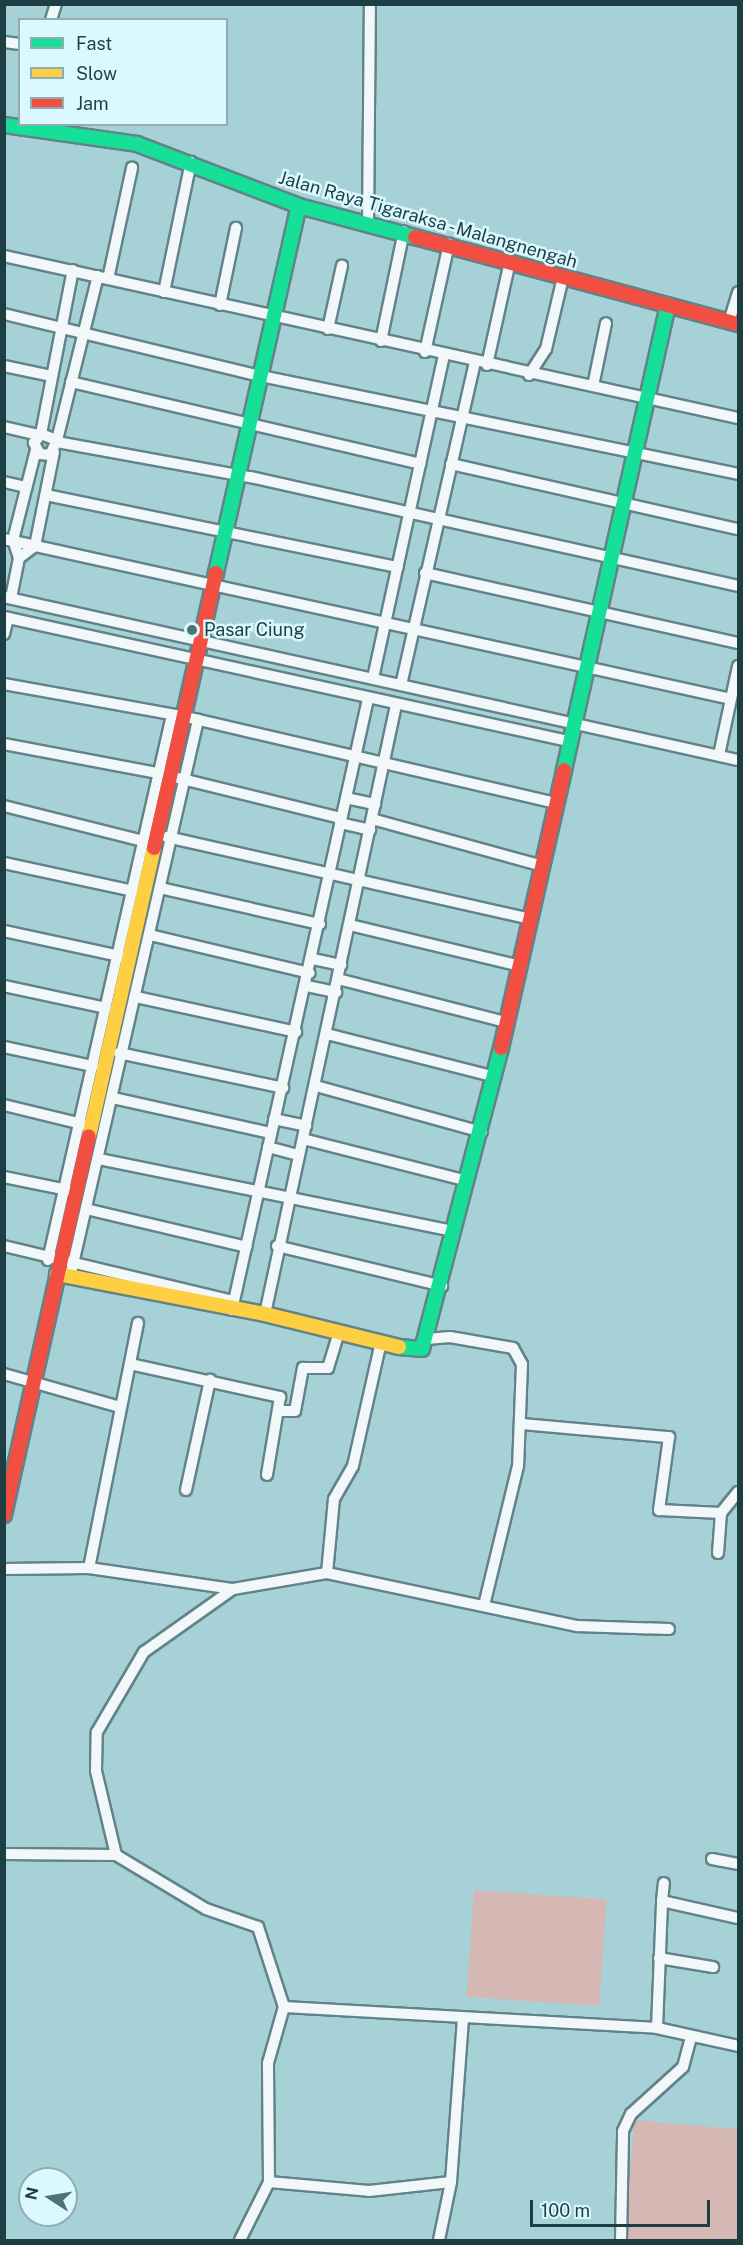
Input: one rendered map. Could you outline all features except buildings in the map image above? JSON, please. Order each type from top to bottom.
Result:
[{"type":"street","points":[[368,225],[370,4]]},
{"type":"street","name":"Jalan Raya Tigaraksa - Malangnengah","points":[[38,126],[116,139],[191,162],[299,206],[368,225],[404,231],[734,323]]},
{"type":"street","points":[[164,292],[191,162]]},
{"type":"street","points":[[132,168],[103,278],[85,330],[71,382],[35,546],[19,558],[8,597],[738,760]]},
{"type":"street","points":[[4,1515],[62,1268],[70,1191],[92,1126],[106,1008],[124,956],[133,891],[213,584],[223,527],[261,376],[299,206]]},
{"type":"street","points":[[220,306],[236,228]]},
{"type":"street","points":[[381,341],[404,231]]},
{"type":"street","points":[[424,351],[449,244]]},
{"type":"street","points":[[4,256],[474,363],[646,396],[738,418]]},
{"type":"street","points":[[487,365],[510,261]]},
{"type":"street","points":[[328,329],[342,266]]},
{"type":"street","points":[[19,558],[9,540],[36,450],[73,270]]},
{"type":"street","points":[[529,375],[546,349],[563,277]]},
{"type":"street","points":[[734,323],[738,292]]},
{"type":"street","points":[[4,1246],[62,1268],[233,1305],[339,1332],[380,1346],[419,1351],[427,1340],[482,1132],[516,965],[668,306]]},
{"type":"street","points":[[4,314],[85,330],[261,376],[460,419],[738,474]]},
{"type":"street","points":[[593,386],[606,322]]},
{"type":"street","points":[[373,678],[444,356]]},
{"type":"street","points":[[401,685],[474,363]]},
{"type":"street","points":[[4,366],[51,376]]},
{"type":"street","points":[[71,382],[421,464]]},
{"type":"street","points":[[4,427],[39,434],[56,445],[236,475],[738,586]]},
{"type":"street","points":[[36,450],[45,455],[56,445]]},
{"type":"street","points":[[451,465],[621,506],[738,529]]},
{"type":"street","points":[[4,482],[26,486]]},
{"type":"street","points":[[46,495],[223,527],[398,567]]},
{"type":"street","points":[[9,540],[731,699]]},
{"type":"street","points":[[425,573],[599,610],[738,643]]},
{"type":"street","points":[[4,634],[6,618],[194,661],[568,741]]},
{"type":"street","points":[[719,755],[738,666]]},
{"type":"street","points":[[4,684],[198,720],[384,760],[553,802]]},
{"type":"street","points":[[233,1305],[274,1119],[310,973],[340,820],[368,699]]},
{"type":"street","points":[[265,1314],[286,1197],[316,1086],[396,705]]},
{"type":"street","points":[[92,1126],[112,1098],[124,1054],[198,720]]},
{"type":"street","points":[[4,744],[164,774],[370,830]]},
{"type":"street","points":[[345,798],[375,804]]},
{"type":"street","points":[[4,806],[148,836],[172,838],[331,872],[527,918]]},
{"type":"street","points":[[372,819],[539,865]]},
{"type":"street","points":[[62,1268],[86,1209],[99,1159],[92,1126],[93,1066],[102,1050],[148,836]]},
{"type":"street","points":[[4,863],[133,891]]},
{"type":"street","points":[[160,888],[320,924]]},
{"type":"street","points":[[350,924],[516,965]]},
{"type":"street","points":[[4,931],[143,961]]},
{"type":"street","points":[[150,935],[310,973]]},
{"type":"street","points":[[313,959],[341,965]]},
{"type":"street","points":[[338,979],[505,1022]]},
{"type":"street","points":[[4,986],[106,1008]]},
{"type":"street","points":[[307,986],[336,992]]},
{"type":"street","points":[[136,997],[296,1032]]},
{"type":"street","points":[[327,1034],[492,1076]]},
{"type":"street","points":[[4,1047],[93,1066]]},
{"type":"street","points":[[102,1050],[283,1088]]},
{"type":"street","points":[[316,1086],[482,1132]]},
{"type":"street","points":[[112,1098],[271,1132]]},
{"type":"street","points":[[4,1105],[92,1126]]},
{"type":"street","points":[[274,1119],[306,1126]]},
{"type":"street","points":[[303,1140],[468,1181]]},
{"type":"street","points":[[268,1147],[298,1155]]},
{"type":"street","points":[[99,1159],[454,1231]]},
{"type":"street","points":[[4,1176],[89,1197]]},
{"type":"street","points":[[86,1209],[247,1247]]},
{"type":"street","points":[[277,1246],[442,1286]]},
{"type":"street","points":[[89,1568],[138,1323]]},
{"type":"street","points":[[282,1411],[295,1411],[303,1368],[328,1368],[339,1332]]},
{"type":"street","points":[[427,1340],[450,1337],[517,1351],[525,1379],[518,1467],[484,1606]]},
{"type":"street","points":[[327,1573],[334,1500],[353,1466],[380,1346]]},
{"type":"street","points":[[130,1364],[277,1395],[282,1411],[267,1476]]},
{"type":"street","points":[[4,1374],[120,1407]]},
{"type":"street","points":[[186,1490],[210,1380]]},
{"type":"street","points":[[522,1424],[669,1437],[659,1510],[722,1513]]},
{"type":"street","points":[[718,1553],[722,1513],[738,1492]]},
{"type":"street","points":[[4,1569],[89,1568],[233,1589],[327,1573],[577,1626],[669,1629]]},
{"type":"street","points":[[116,1854],[96,1771],[97,1732],[144,1652],[233,1589]]},
{"type":"street","points":[[4,1854],[116,1854],[206,1909],[258,1928],[284,2007],[268,2063],[269,2182],[240,2241]]},
{"type":"street","points":[[712,1859],[738,1864]]},
{"type":"street","points":[[657,2028],[664,1883]]},
{"type":"street","points":[[662,1901],[738,1918]]},
{"type":"street","points":[[659,1959],[713,1967]]},
{"type":"street","points":[[284,2007],[463,2019],[657,2028],[691,2038],[738,2046]]},
{"type":"street","points":[[440,2241],[451,2182],[463,2019]]},
{"type":"street","points":[[621,2241],[623,2131],[631,2114],[683,2067],[691,2038]]},
{"type":"street","points":[[269,2182],[369,2191],[451,2182]]},
{"type":"shaded area","points":[[474,1890],[607,1899],[599,2006],[467,1997]]},
{"type":"shaded area","points":[[634,2120],[738,2129],[738,2240],[625,2240]]},
{"type":"traffic: fast","points":[[4,125],[137,144],[299,206],[415,237]]},
{"type":"traffic: fast","points":[[216,573],[299,206]]},
{"type":"traffic: fast","points":[[564,770],[668,306]]},
{"type":"traffic: fast","points":[[399,1347],[422,1349],[501,1048]]},
{"type":"traffic: slow","points":[[89,1136],[154,848]]},
{"type":"traffic: slow","points":[[57,1274],[265,1314],[399,1347]]},
{"type":"traffic: jam","points":[[415,237],[738,324]]},
{"type":"traffic: jam","points":[[154,848],[216,573]]},
{"type":"traffic: jam","points":[[501,1048],[564,770]]},
{"type":"traffic: jam","points":[[4,1515],[89,1136]]},
{"type":"place","name":"Pasar Ciung","points":[[192,630]]}]
